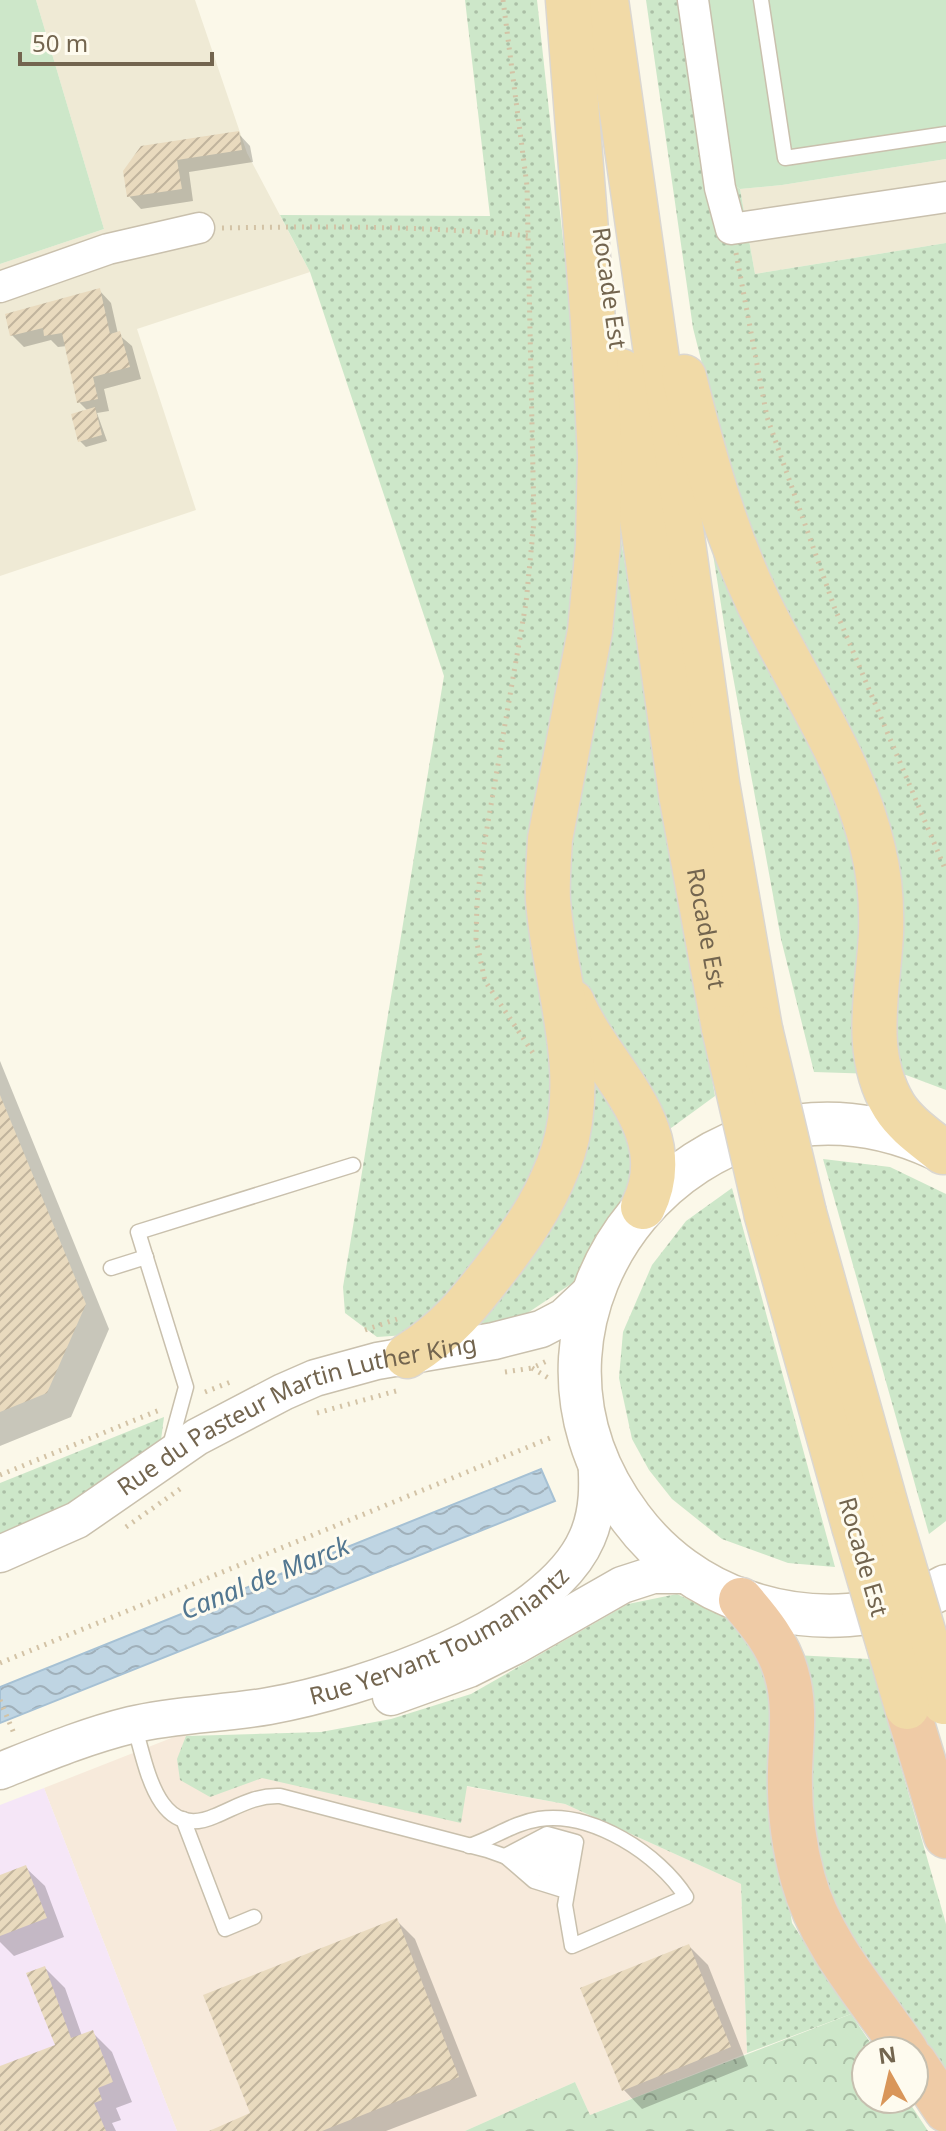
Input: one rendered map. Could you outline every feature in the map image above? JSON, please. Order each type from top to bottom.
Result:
[{"type":"highway","points":[[407,1372],[426,1344],[459,1317],[527,1228],[553,1179],[564,1150],[571,1098],[570,1056],[548,899],[550,839],[590,631],[598,545],[600,456],[593,321],[568,0]]},
{"type":"highway","name":"Rocade Est","points":[[568,0],[667,701],[697,886],[742,1028],[785,1215],[871,1520],[932,1706],[946,1836]]},
{"type":"highway","name":"Rocade Est","points":[[606,0],[717,783],[742,1028]]},
{"type":"highway","points":[[638,232],[658,262],[667,287],[679,358],[707,467],[739,558],[841,761],[873,846],[881,904],[874,1036],[883,1080],[894,1106],[909,1123],[945,1152]]},
{"type":"highway","points":[[558,962],[585,1029],[633,1101],[650,1137],[654,1178],[643,1207]]},
{"type":"highway","points":[[741,1600],[774,1643],[789,1686],[793,1714],[792,1829],[811,1906],[836,1952],[895,2035]]},
{"type":"highway","points":[[930,2086],[946,2110]]},
{"type":"main road","points":[[945,1152],[900,1134],[854,1124],[807,1124],[783,1127],[738,1140],[696,1161],[643,1207],[615,1245],[596,1287],[584,1332],[581,1379],[586,1420],[596,1454],[613,1490],[635,1523],[661,1551],[693,1575],[741,1600],[797,1614],[854,1615],[899,1606],[946,1586]]},
{"type":"street","points":[[693,0],[720,188],[731,229],[946,197]]},
{"type":"street","points":[[0,287],[108,249],[199,228]]},
{"type":"street","name":"Rue du Pasteur Martin Luther King","points":[[0,1554],[178,1470],[227,1419],[283,1392],[345,1369],[407,1372],[494,1341],[541,1329],[580,1305],[596,1287]]},
{"type":"street","name":"Rue Yervant Toumaniantz","points":[[0,1771],[134,1724],[270,1706],[361,1684],[459,1644],[518,1610],[562,1575],[587,1538],[596,1508],[596,1454]]},
{"type":"street","name":"Rue Yervant Toumaniantz","points":[[188,1717],[287,1717],[374,1702],[469,1669],[622,1585],[653,1575],[693,1575]]},
{"type":"lane","points":[[761,0],[785,158],[946,134]]},
{"type":"lane","points":[[178,1470],[186,1387],[138,1232],[353,1165]]},
{"type":"lane","points":[[111,1268],[146,1257]]},
{"type":"lane","points":[[134,1724],[156,1796],[164,1808],[183,1819],[208,1819],[251,1800],[280,1796],[505,1856],[540,1857],[570,1872]]},
{"type":"lane","points":[[183,1819],[225,1929],[254,1917]]},
{"type":"lane","points":[[469,1846],[521,1823],[537,1819],[569,1819],[642,1850],[660,1865],[686,1897],[572,1946],[565,1915],[576,1842],[547,1834],[505,1856]]},
{"type":"lane","points":[[505,1856],[534,1881],[570,1872]]},
{"type":"path","points":[[503,0],[527,186],[534,521],[526,603],[482,857],[476,939],[485,981],[537,1061]]},
{"type":"path","points":[[199,228],[302,226],[529,236]]},
{"type":"path","points":[[731,229],[767,417],[835,609],[946,871]]},
{"type":"path","points":[[501,1373],[532,1368],[548,1361]]},
{"type":"path","points":[[532,1368],[547,1378]]},
{"type":"path","points":[[307,1417],[407,1372]]},
{"type":"path","points":[[0,1663],[555,1436]]},
{"type":"path","points":[[121,1529],[178,1470]]},
{"type":"path","points":[[0,1700],[13,1731]]},
{"type":"shaded area","points":[[36,0],[195,0],[247,153],[310,272],[137,329],[196,510],[0,576],[0,264],[104,229]]},
{"type":"shaded area","points":[[946,159],[946,243],[755,274],[740,189]]},
{"type":"shaded area","points":[[179,1735],[565,1804],[741,1884],[747,2053],[590,2115],[575,2082],[465,2131],[177,2131],[44,1788]]},
{"type":"shaded area","points":[[44,1788],[177,2131],[0,2131],[0,1805]]},
{"type":"green space","points":[[0,0],[36,0],[104,229],[0,264]]},
{"type":"green space","points":[[465,0],[537,0],[577,369],[582,510],[563,668],[526,862],[533,934],[547,1008],[554,1103],[535,1177],[472,1269],[427,1323],[406,1335],[377,1337],[345,1313],[343,1287],[444,676],[310,272],[280,215],[490,216]]},
{"type":"green space","points":[[646,0],[704,0],[729,181],[740,189],[755,274],[946,243],[946,1090],[906,1075],[814,1072],[781,939],[728,649],[704,497],[725,455],[693,328]]},
{"type":"green space","points":[[704,0],[946,0],[946,159],[740,189],[729,181]]},
{"type":"green space","points":[[610,475],[715,1096],[667,1131],[586,1013],[555,881]]},
{"type":"green space","points":[[579,1055],[641,1145],[619,1211],[586,1257],[574,1282],[511,1321],[471,1327]]},
{"type":"green space","points":[[823,1159],[890,1167],[946,1194],[946,1521],[929,1534]]},
{"type":"green space","points":[[732,1188],[835,1567],[788,1563],[722,1539],[672,1499],[649,1470],[632,1439],[619,1378],[623,1332],[652,1265],[686,1221]]},
{"type":"green space","points":[[164,1417],[161,1440],[74,1503],[0,1534],[0,1483]]},
{"type":"green space","points":[[677,1594],[744,1627],[772,1674],[778,1831],[792,1923],[851,2014],[747,2053],[741,1884],[565,1804],[467,1786],[461,1823],[262,1778],[210,1797],[180,1780],[177,1759],[186,1736],[321,1732],[391,1719],[471,1694],[628,1604]]},
{"type":"green space","points":[[795,1655],[870,1659],[946,1924],[946,2091],[930,2066],[930,2035],[910,2035],[817,1891]]},
{"type":"green space","points":[[851,2014],[865,2035],[850,2035],[850,2115],[918,2115],[928,2131],[465,2131],[575,2082],[590,2115]]},
{"type":"water","points":[[541,1469],[555,1501],[0,1723],[0,1687]]},
{"type":"building","points":[[239,131],[242,150],[177,160],[182,189],[127,197],[123,171],[141,146]]},
{"type":"building","points":[[100,288],[110,334],[120,331],[130,367],[93,377],[98,399],[77,403],[62,333],[44,336],[43,328],[10,336],[5,314]]},
{"type":"building","points":[[95,407],[102,435],[78,442],[71,414]]},
{"type":"building","points":[[0,1095],[86,1304],[47,1393],[0,1412]]},
{"type":"building","points":[[26,1865],[47,1918],[0,1936],[0,1875]]},
{"type":"building","points":[[397,1918],[459,2077],[322,2131],[209,2131],[250,2113],[203,1995]]},
{"type":"building","points":[[689,1944],[731,2047],[622,2091],[580,1988]]},
{"type":"building","points":[[45,1966],[71,2038],[93,2030],[113,2082],[98,2088],[102,2100],[94,2103],[106,2131],[0,2131],[0,2066],[55,2045],[26,1973]]},
{"type":"water label","name":"Canal de Marck","points":[[265,1578]]}]
